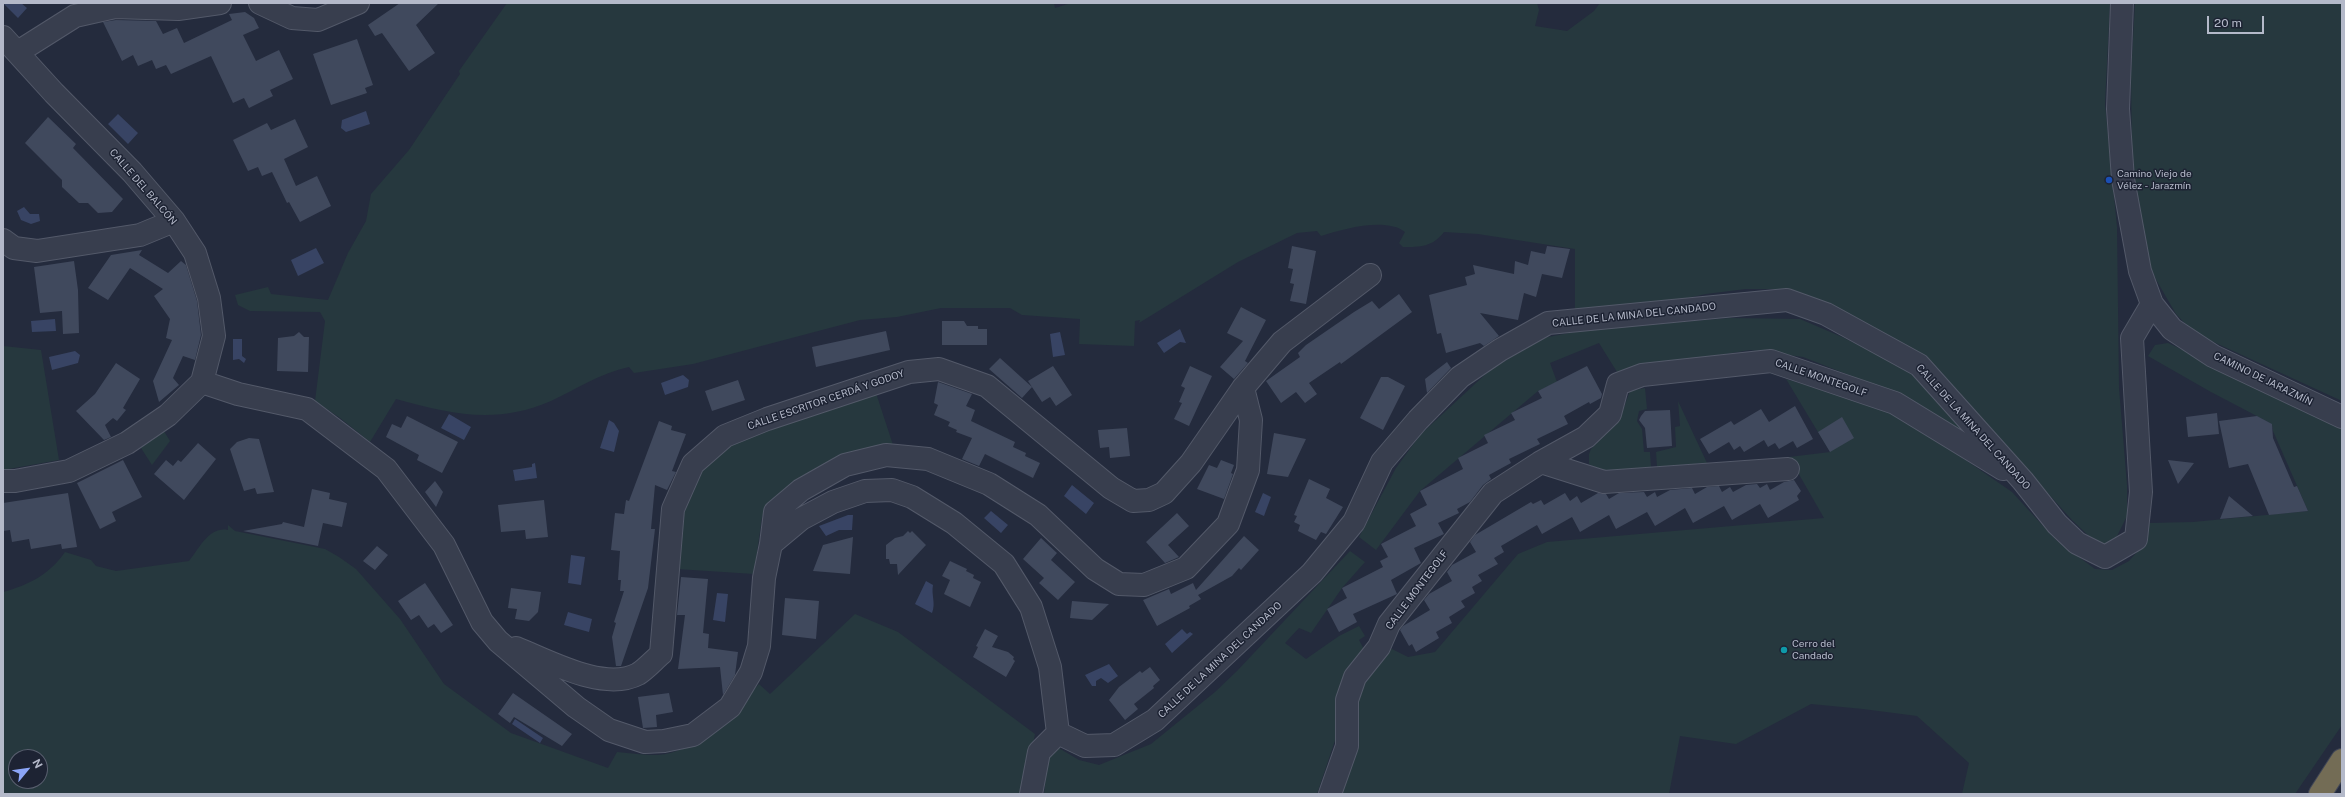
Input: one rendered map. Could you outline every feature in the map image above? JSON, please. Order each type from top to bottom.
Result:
[{"type":"highway","points":[[2320,794],[2342,760]]},
{"type":"street","points":[[18,52],[75,16],[115,7],[178,9],[220,3]]},
{"type":"street","points":[[260,3],[292,18],[318,20],[358,3]]},
{"type":"street","name":"CAMINO DE JARAZMÍN","points":[[2122,3],[2118,109],[2123,179],[2140,271],[2152,304],[2172,329],[2213,356],[2342,417]]},
{"type":"street","name":"CALLE DEL BALCÓN","points":[[3,37],[54,93],[132,172],[174,221],[195,253],[209,298],[214,336],[202,382]]},
{"type":"street","points":[[3,240],[14,248],[37,252],[140,235],[174,221]]},
{"type":"street","name":"CALLE ESCRITOR CERDÁ Y GODOY","points":[[498,641],[596,679],[617,679],[638,674],[661,654],[673,509],[693,464],[724,436],[767,419],[909,372],[939,369],[987,386],[1111,488],[1133,501],[1149,500],[1164,493],[1191,463],[1243,388],[1282,342],[1370,275]]},
{"type":"street","name":"CALLE DE LA MINA DEL CANDADO","points":[[1058,733],[1085,746],[1114,744],[1155,720],[1312,573],[1354,522],[1382,462],[1418,420],[1444,393],[1460,377],[1486,359],[1548,323],[1787,300],[1826,314],[1919,365],[2023,481],[2057,524],[2077,543],[2105,557],[2136,539],[2141,492],[2132,338],[2152,304]]},
{"type":"street","name":"CALLE MONTEGOLF","points":[[1330,794],[1347,746],[1347,700],[1355,677],[1379,647],[1389,624],[1493,492],[1541,462],[1586,438],[1610,414],[1618,384],[1642,375],[1771,361],[1895,403],[2023,481]]},
{"type":"street","points":[[3,481],[15,481],[69,471],[127,444],[168,415],[202,382],[238,394],[307,409],[386,469],[444,546],[482,622],[498,641],[576,707],[609,730],[645,742],[664,741],[693,735],[730,707],[751,672],[759,646],[764,578],[771,544],[775,512],[800,490],[845,466],[886,455],[928,459],[989,484],[1038,515],[1095,569],[1119,584],[1144,585],[1186,568],[1228,524],[1248,470],[1251,420],[1243,388]]},
{"type":"street","points":[[1541,462],[1604,482],[1788,468]]},
{"type":"street","points":[[771,544],[801,519],[833,502],[865,490],[892,490],[912,497],[954,523],[1004,564],[1032,607],[1050,667],[1058,733],[1038,752],[1031,794]]},
{"type":"shaded area","points":[[507,3],[1054,3],[1055,8],[1071,3],[1537,3],[1539,10],[1535,26],[1567,31],[1594,11],[1600,3],[2110,3],[2105,104],[2117,227],[2119,388],[2127,485],[2127,516],[2117,536],[2105,545],[2094,541],[2072,520],[1932,365],[1885,335],[1820,300],[1782,289],[1746,289],[1706,294],[1668,302],[1575,310],[1575,249],[1478,234],[1444,232],[1435,241],[1426,245],[1403,247],[1399,243],[1405,232],[1387,225],[1352,228],[1321,236],[1317,231],[1297,233],[1238,262],[1139,323],[1140,320],[1135,321],[1134,346],[1079,344],[1080,319],[1022,315],[1010,308],[941,308],[897,317],[860,320],[693,364],[634,373],[629,367],[598,377],[551,401],[511,413],[474,415],[455,413],[396,399],[370,442],[340,418],[315,401],[325,321],[320,312],[250,311],[238,305],[235,295],[268,287],[271,294],[328,300],[348,253],[366,221],[371,194],[409,150],[460,74],[459,71]]},
{"type":"shaded area","points":[[2135,3],[2342,3],[2342,401],[2194,333],[2176,314],[2147,264],[2132,164],[2131,74]]},
{"type":"shaded area","points":[[1730,318],[1800,319],[1842,337],[1913,372],[1991,456],[1892,392],[1803,357],[1750,350],[1617,372],[1599,343],[1550,363],[1557,382],[1538,391],[1420,491],[1376,550],[1359,537],[1396,468],[1420,435],[1490,370],[1543,338],[1590,329]]},
{"type":"shaded area","points":[[2168,343],[2342,424],[2342,725],[2295,794],[1962,794],[1969,763],[1917,716],[1811,704],[1736,744],[1680,736],[1669,794],[1340,794],[1355,747],[1359,724],[1359,691],[1386,646],[1408,657],[1435,652],[1518,554],[1547,542],[1824,518],[1789,457],[1830,452],[1786,379],[1899,414],[2012,492],[2056,540],[2095,569],[2112,570],[2129,561],[2144,544],[2149,523],[2193,522],[2308,511],[2273,431],[2272,424],[2211,392],[2148,356],[2155,345]]},
{"type":"shaded area","points":[[3,346],[41,350],[59,460],[3,470]]},
{"type":"shaded area","points":[[1645,388],[1647,409],[1639,411],[1637,421],[1642,429],[1644,452],[1650,452],[1651,467],[1610,471],[1595,468],[1589,464],[1589,454],[1591,449],[1620,418],[1630,391]]},
{"type":"shaded area","points":[[875,390],[894,448],[769,505],[762,517],[754,574],[677,569],[685,499],[693,483],[711,459],[736,440]]},
{"type":"shaded area","points":[[1678,401],[1707,463],[1657,467],[1656,452],[1676,447],[1675,427],[1680,426]]},
{"type":"shaded area","points":[[162,428],[170,441],[152,465],[139,445]]},
{"type":"shaded area","points":[[228,525],[235,531],[325,549],[339,557],[356,569],[400,619],[444,684],[511,733],[608,768],[617,752],[657,755],[687,747],[700,739],[726,718],[759,684],[770,694],[855,614],[898,632],[1035,734],[1023,794],[3,794],[3,592],[22,586],[38,578],[53,567],[65,552],[91,560],[96,566],[116,571],[189,561],[210,535],[215,531],[228,530]]},
{"type":"shaded area","points":[[1350,551],[1365,562],[1342,588],[1311,633],[1299,628],[1285,643],[1306,659],[1339,636],[1359,626],[1365,636],[1359,640],[1365,651],[1317,794],[1044,794],[1048,759],[1057,747],[1079,760],[1099,765],[1151,744],[1215,692],[1237,671]]},
{"type":"water","points":[[3,3],[21,3],[27,8],[18,18]]},
{"type":"water","points":[[366,111],[370,124],[346,132],[341,128],[342,120]]},
{"type":"water","points":[[118,114],[138,133],[128,144],[108,124]]},
{"type":"water","points":[[24,207],[30,214],[39,214],[40,221],[31,224],[21,220],[17,211]]},
{"type":"water","points":[[316,248],[324,263],[298,276],[291,260]]},
{"type":"water","points":[[55,319],[56,331],[32,332],[31,321]]},
{"type":"water","points":[[1180,329],[1186,343],[1180,342],[1164,353],[1157,343]]},
{"type":"water","points":[[1060,332],[1065,355],[1053,357],[1050,334]]},
{"type":"water","points":[[233,339],[242,339],[242,356],[246,359],[244,363],[239,359],[233,360]]},
{"type":"water","points":[[75,351],[80,355],[78,363],[52,370],[49,357]]},
{"type":"water","points":[[683,375],[689,380],[688,387],[665,395],[661,383]]},
{"type":"water","points":[[449,414],[471,427],[464,440],[441,428]]},
{"type":"water","points":[[609,420],[614,423],[619,431],[614,452],[600,448]]},
{"type":"water","points":[[535,463],[537,478],[515,481],[513,470],[532,467],[532,464]]},
{"type":"water","points":[[1072,485],[1094,503],[1086,514],[1064,496]]},
{"type":"water","points":[[1263,493],[1271,497],[1264,516],[1255,512]]},
{"type":"water","points":[[991,511],[1008,525],[1001,533],[984,518]]},
{"type":"water","points":[[848,515],[853,515],[852,530],[839,530],[826,536],[819,526]]},
{"type":"water","points":[[571,555],[585,557],[581,585],[568,583]]},
{"type":"water","points":[[926,581],[933,585],[934,606],[932,613],[915,604]]},
{"type":"water","points":[[717,593],[728,594],[725,622],[713,620]]},
{"type":"water","points":[[568,612],[592,619],[589,632],[564,625]]},
{"type":"water","points":[[1182,629],[1187,634],[1190,632],[1193,634],[1172,653],[1165,644]]},
{"type":"water","points":[[1109,664],[1118,676],[1108,683],[1101,678],[1096,681],[1096,686],[1092,686],[1085,675]]},
{"type":"water","points":[[515,719],[543,738],[540,743],[512,724]]},
{"type":"building","points":[[400,3],[439,3],[416,25],[435,53],[409,71],[382,33],[375,36],[368,25]]},
{"type":"building","points":[[245,12],[254,18],[259,28],[243,35],[256,61],[279,50],[293,79],[270,90],[273,96],[249,108],[244,98],[233,103],[211,56],[171,74],[166,65],[156,69],[152,60],[138,66],[133,55],[122,61],[103,22],[116,20],[156,21],[163,34],[177,28],[184,43],[232,20],[229,14]]},
{"type":"building","points":[[357,39],[373,85],[365,88],[367,93],[331,105],[313,54]]},
{"type":"building","points":[[48,117],[76,144],[73,148],[123,199],[112,212],[98,213],[88,203],[79,203],[62,187],[62,180],[25,143]]},
{"type":"building","points":[[295,119],[308,147],[284,159],[296,186],[317,176],[331,206],[300,222],[289,202],[287,203],[272,172],[262,176],[258,167],[248,171],[233,140],[267,123],[271,130]]},
{"type":"building","points":[[1292,246],[1316,251],[1306,304],[1290,301],[1294,284],[1290,283],[1293,269],[1288,268]]},
{"type":"building","points":[[1547,246],[1570,249],[1562,278],[1542,274],[1536,297],[1524,293],[1518,320],[1480,313],[1499,336],[1484,346],[1480,343],[1446,353],[1441,333],[1437,334],[1429,295],[1467,285],[1465,277],[1475,274],[1473,265],[1514,274],[1515,261],[1528,265],[1531,251],[1545,254]]},
{"type":"building","points":[[142,250],[139,255],[168,273],[181,261],[186,265],[197,301],[201,335],[195,360],[183,356],[173,378],[179,385],[159,402],[153,381],[172,340],[166,338],[170,319],[154,296],[163,289],[130,268],[108,300],[88,288],[111,255]]},
{"type":"building","points":[[74,261],[78,290],[79,333],[63,334],[62,311],[40,313],[34,267]]},
{"type":"building","points":[[1399,294],[1412,312],[1341,364],[1340,362],[1309,383],[1317,394],[1305,403],[1296,392],[1281,403],[1266,381],[1300,357],[1298,353],[1306,345],[1354,312],[1372,301],[1379,309]]},
{"type":"building","points":[[1241,307],[1266,320],[1245,361],[1248,363],[1234,379],[1220,367],[1243,341],[1227,333]]},
{"type":"building","points":[[942,321],[964,321],[967,326],[978,326],[978,329],[987,329],[987,345],[942,345]]},
{"type":"building","points":[[886,331],[890,350],[816,367],[812,347]]},
{"type":"building","points":[[299,332],[304,337],[309,337],[308,372],[277,371],[278,338],[294,336]]},
{"type":"building","points":[[1000,358],[1032,387],[1022,398],[989,369]]},
{"type":"building","points":[[1447,362],[1451,368],[1427,393],[1425,379]]},
{"type":"building","points":[[116,363],[140,379],[123,408],[126,410],[117,421],[113,418],[105,425],[111,437],[104,440],[76,411],[95,394]]},
{"type":"building","points":[[1053,366],[1072,395],[1056,406],[1050,397],[1042,402],[1028,381]]},
{"type":"building","points":[[1190,366],[1212,376],[1189,426],[1174,419],[1182,403],[1179,402],[1185,388],[1181,386]]},
{"type":"building","points":[[1587,366],[1602,394],[1601,398],[1590,404],[1589,402],[1564,416],[1568,424],[1537,439],[1540,444],[1509,459],[1511,463],[1489,475],[1491,479],[1483,485],[1470,502],[1457,509],[1459,513],[1438,523],[1444,534],[1414,548],[1421,563],[1391,580],[1397,594],[1353,614],[1357,622],[1339,632],[1327,609],[1347,598],[1342,588],[1383,567],[1380,561],[1388,557],[1381,544],[1416,526],[1410,514],[1427,505],[1420,491],[1463,469],[1458,458],[1488,443],[1484,435],[1515,420],[1511,413],[1542,398],[1538,391]]},
{"type":"building","points":[[1381,377],[1388,377],[1405,386],[1383,430],[1360,418]]},
{"type":"building","points":[[738,380],[745,400],[712,411],[705,391]]},
{"type":"building","points":[[938,382],[972,394],[966,406],[975,410],[971,421],[1015,442],[1013,447],[1026,453],[1025,456],[1040,463],[1033,478],[985,454],[979,466],[962,459],[972,438],[956,432],[957,430],[948,426],[950,422],[934,415],[938,405],[934,403]]},
{"type":"building","points":[[1795,406],[1813,439],[1797,448],[1793,441],[1779,449],[1775,443],[1768,447],[1764,440],[1744,452],[1740,446],[1734,450],[1729,442],[1709,454],[1700,439],[1731,421],[1734,425],[1761,409],[1769,422]]},
{"type":"building","points":[[1670,410],[1672,446],[1647,448],[1645,428],[1639,420],[1641,416],[1645,411]]},
{"type":"building","points":[[2217,413],[2219,434],[2188,437],[2186,417]]},
{"type":"building","points":[[407,416],[458,442],[442,473],[417,460],[419,455],[386,437],[392,424],[401,428]]},
{"type":"building","points":[[2257,416],[2272,424],[2273,438],[2294,487],[2297,486],[2308,511],[2269,515],[2248,464],[2229,468],[2219,421]]},
{"type":"building","points":[[1842,417],[1854,438],[1830,452],[1818,432]]},
{"type":"building","points":[[659,421],[672,426],[671,430],[686,434],[672,471],[676,472],[667,490],[655,485],[651,529],[655,529],[648,588],[621,666],[616,666],[612,637],[616,623],[614,622],[624,591],[620,591],[621,580],[618,580],[620,551],[611,550],[615,513],[624,514],[626,500],[629,501]]},
{"type":"building","points":[[1127,428],[1130,456],[1110,458],[1109,447],[1100,448],[1098,430]]},
{"type":"building","points":[[1274,433],[1306,439],[1288,477],[1267,474]]},
{"type":"building","points":[[249,438],[259,439],[274,492],[257,494],[255,488],[244,491],[230,449],[237,442]]},
{"type":"building","points":[[198,443],[216,459],[184,500],[154,474],[166,460],[173,466],[178,460],[181,462]]},
{"type":"building","points":[[123,460],[142,497],[112,512],[116,521],[100,529],[77,483]]},
{"type":"building","points":[[1221,460],[1234,465],[1231,473],[1233,474],[1224,499],[1197,489],[1209,465],[1217,468]]},
{"type":"building","points":[[2168,460],[2194,463],[2178,484]]},
{"type":"building","points":[[1309,479],[1330,489],[1326,498],[1343,507],[1326,534],[1321,532],[1316,540],[1298,531],[1300,525],[1294,522],[1297,516],[1294,515]]},
{"type":"building","points":[[1794,480],[1801,491],[1797,496],[1799,500],[1768,518],[1760,504],[1732,520],[1724,506],[1693,523],[1685,508],[1655,526],[1647,512],[1616,529],[1609,515],[1580,532],[1572,517],[1542,534],[1537,525],[1501,546],[1504,552],[1494,558],[1498,564],[1478,575],[1482,581],[1472,587],[1475,593],[1461,601],[1465,607],[1449,617],[1452,623],[1436,632],[1439,638],[1416,652],[1412,644],[1409,646],[1400,630],[1403,626],[1430,610],[1424,600],[1429,594],[1452,581],[1447,572],[1452,565],[1476,552],[1470,542],[1475,535],[1531,502],[1533,504],[1541,500],[1544,505],[1565,493],[1570,501],[1577,496],[1581,503],[1598,493],[1606,494],[1609,499],[1619,493],[1644,492],[1647,497],[1655,492],[1657,497],[1670,490],[1692,488],[1695,494],[1707,487],[1719,486],[1722,492],[1730,487],[1733,492],[1746,485],[1757,484],[1760,488],[1767,484],[1770,490],[1784,482]]},
{"type":"building","points":[[435,481],[443,492],[436,507],[425,492]]},
{"type":"building","points":[[312,489],[330,493],[329,499],[347,503],[342,527],[323,523],[318,546],[243,531],[282,524],[283,522],[304,527]]},
{"type":"building","points":[[68,493],[77,547],[62,549],[61,544],[31,549],[29,539],[12,542],[10,530],[3,531],[3,503]]},
{"type":"building","points":[[2229,496],[2253,516],[2220,519]]},
{"type":"building","points":[[544,500],[548,537],[526,539],[525,530],[501,532],[498,505]]},
{"type":"building","points":[[1177,513],[1189,526],[1168,545],[1179,557],[1165,563],[1146,542]]},
{"type":"building","points":[[908,531],[910,533],[912,531],[926,545],[898,575],[897,564],[890,564],[889,559],[886,559],[886,545],[895,538],[903,536]]},
{"type":"building","points":[[1244,536],[1259,550],[1241,570],[1239,568],[1232,576],[1198,595],[1201,599],[1189,606],[1190,608],[1157,626],[1143,600],[1169,589],[1171,594],[1193,583],[1196,590]]},
{"type":"building","points":[[853,537],[850,574],[813,571],[823,545]]},
{"type":"building","points":[[1041,538],[1057,553],[1051,560],[1075,582],[1058,600],[1039,583],[1044,578],[1023,559]]},
{"type":"building","points":[[377,546],[388,555],[375,570],[363,561]]},
{"type":"building","points":[[950,561],[967,569],[966,571],[974,575],[973,578],[981,582],[970,607],[944,594],[950,580],[942,576]]},
{"type":"building","points":[[681,577],[708,579],[703,633],[709,634],[708,648],[738,652],[735,675],[723,695],[720,667],[678,669],[685,615],[677,615]]},
{"type":"building","points":[[425,583],[453,625],[441,633],[434,624],[428,628],[419,615],[411,620],[398,601]]},
{"type":"building","points":[[511,588],[541,592],[538,612],[529,621],[515,619],[517,609],[508,608]]},
{"type":"building","points":[[785,598],[819,601],[816,639],[782,635]]},
{"type":"building","points":[[1072,601],[1109,604],[1092,620],[1070,618]]},
{"type":"building","points":[[985,629],[998,636],[992,647],[1008,652],[1014,657],[1013,659],[1015,661],[1006,677],[973,657],[978,647],[976,646]]},
{"type":"building","points":[[1150,667],[1160,680],[1153,686],[1154,688],[1134,704],[1138,709],[1125,720],[1109,700],[1119,687],[1140,671],[1142,673]]},
{"type":"building","points":[[513,693],[572,734],[562,746],[514,717],[510,723],[498,714]]},
{"type":"building","points":[[669,693],[673,712],[656,715],[657,727],[643,728],[638,697]]},
{"type":"place","name":"Camino Viejo de Vélez - Jarazmín","points":[[2109,180]]},
{"type":"place","name":"Cerro del Candado","points":[[1784,650]]}]
